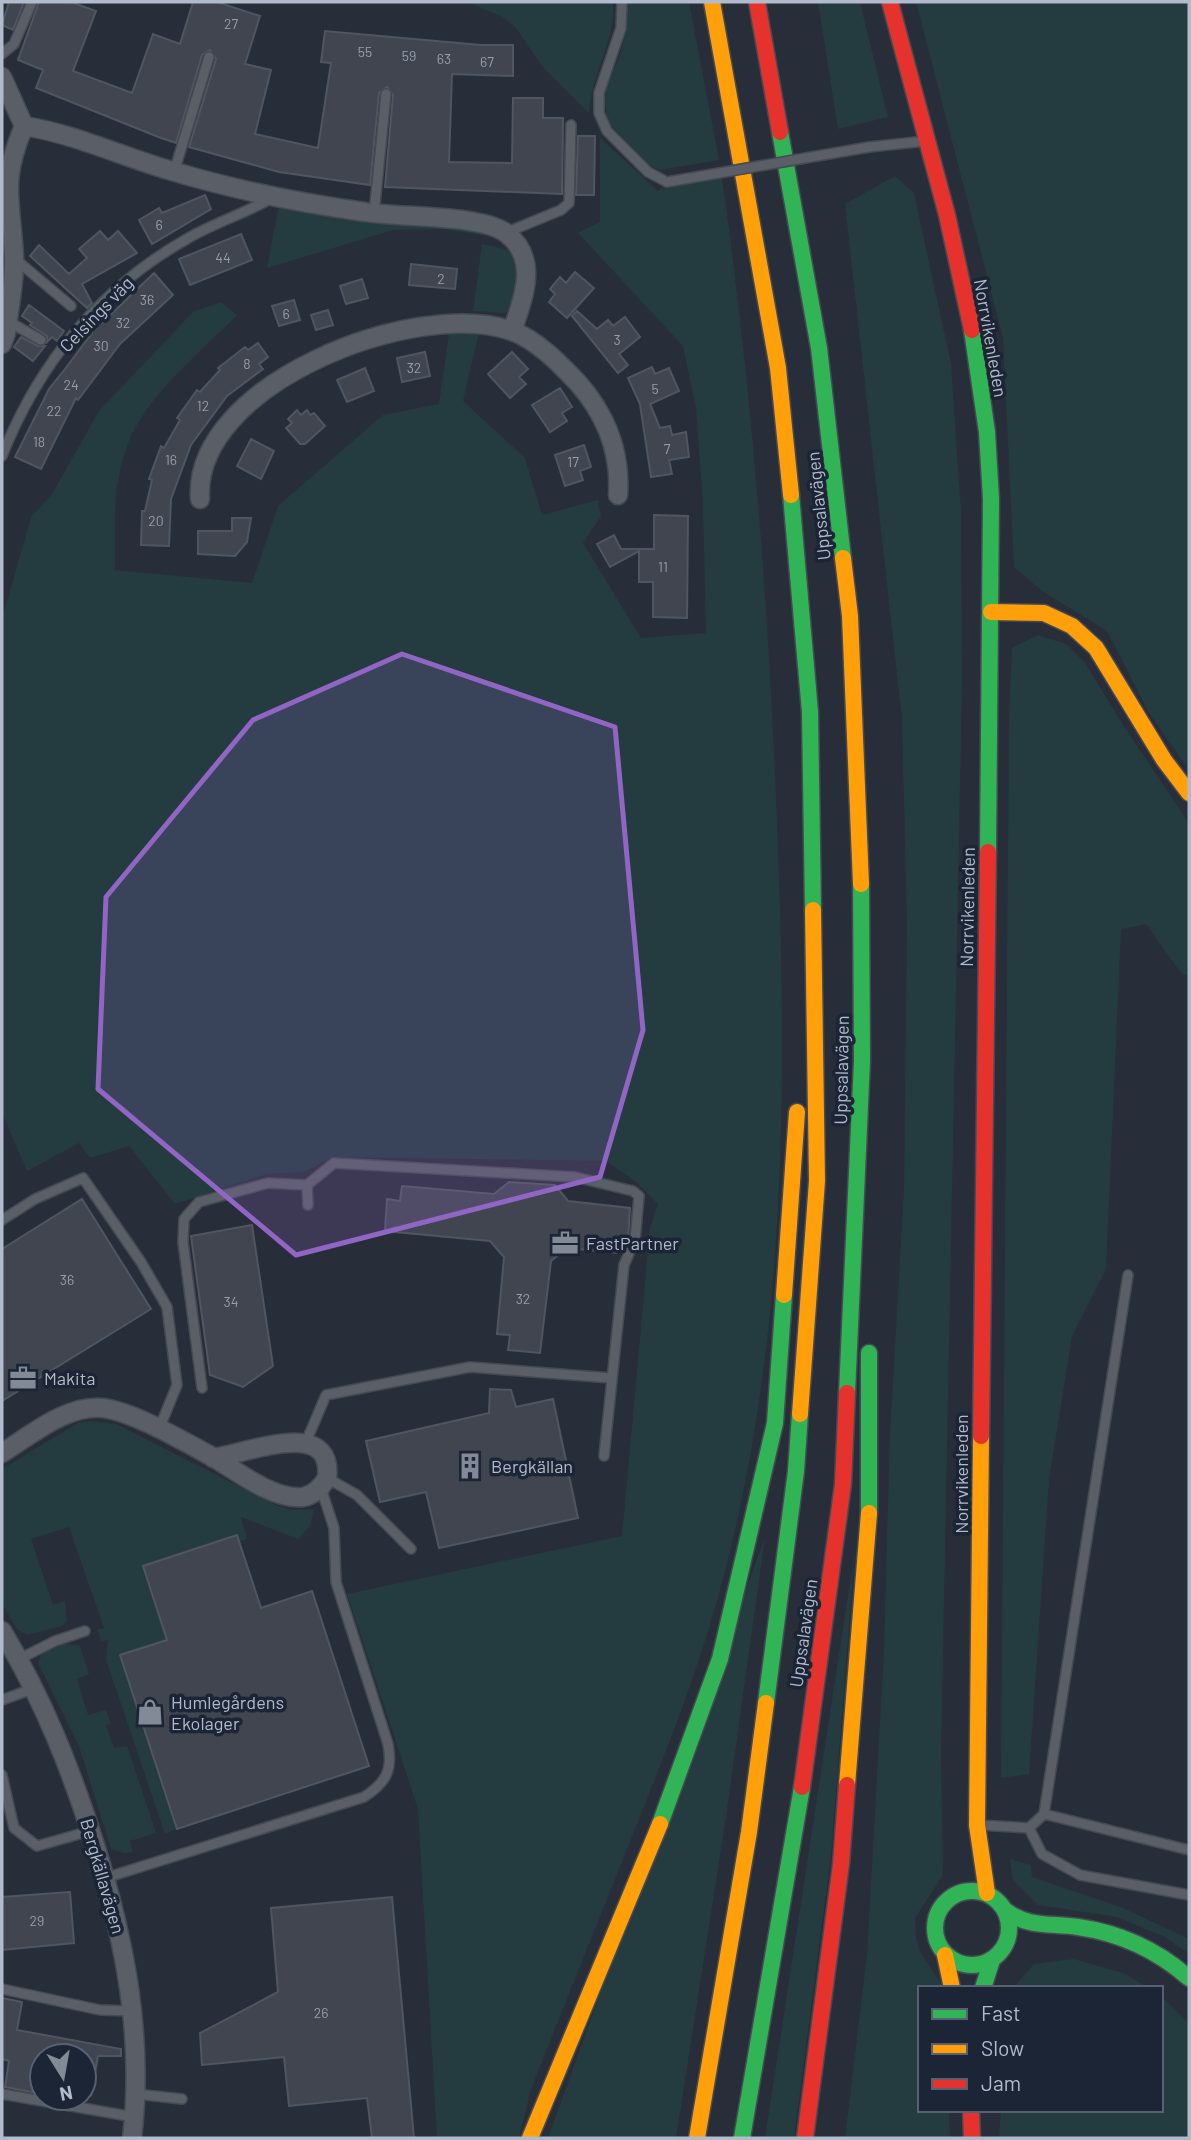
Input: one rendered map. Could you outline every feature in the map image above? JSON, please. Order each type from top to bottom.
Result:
[{"type":"main road","name":"Uppsalavägen","points":[[697,2138],[749,1832],[796,1471],[817,1181],[810,712],[778,368],[712,2]]},
{"type":"main road","name":"Uppsalavägen","points":[[742,2138],[795,1836],[843,1483],[862,1061],[861,840],[849,616],[819,348],[757,2]]},
{"type":"main road","name":"Norrvikenleden","points":[[890,2],[928,141],[957,262],[986,421],[991,522],[991,612],[977,1825],[987,1894]]},
{"type":"main road","points":[[991,612],[1044,613],[1072,625],[1096,648],[1164,760],[1189,793]]},
{"type":"main road","points":[[530,2138],[665,1811],[720,1660],[775,1423],[813,883]]},
{"type":"main road","points":[[862,1061],[869,1285]]},
{"type":"main road","points":[[805,2138],[841,1864],[867,1545],[871,1489],[869,1340]]},
{"type":"main road","name":"Norrvikenleden","points":[[951,1896],[962,1882],[977,1825]]},
{"type":"main road","points":[[953,1986],[945,1955],[934,1931],[935,1918],[951,1896],[963,1891],[987,1894],[1026,1925],[1076,1927],[1125,1937],[1170,1960],[1189,1979]]},
{"type":"main road","points":[[984,1986],[1009,1932],[1006,1911]]},
{"type":"main road","points":[[945,1955],[967,1966],[1076,1927]]},
{"type":"main road","points":[[971,2112],[972,2138]]},
{"type":"street","points":[[2,77],[24,126],[174,172],[273,197],[374,214],[483,223],[505,233],[519,248],[527,272],[525,291],[512,331]]},
{"type":"street","points":[[2,344],[6,290],[14,258],[2,176],[14,142],[24,126]]},
{"type":"street","points":[[200,499],[200,473],[212,448],[229,427],[254,400],[311,362],[361,341],[418,327],[472,324],[512,331],[542,349],[565,369],[599,412],[619,462],[618,495]]},
{"type":"street","points":[[2,1453],[50,1423],[86,1408],[104,1408],[130,1416],[213,1458],[237,1474],[291,1497],[302,1497],[324,1483],[326,1458],[321,1451],[306,1442],[213,1458]]},
{"type":"street","name":"Bergkällavägen","points":[[2,1631],[35,1688],[60,1742],[105,1878],[126,1958],[133,2011],[136,2094],[132,2138]]},
{"type":"lane","points":[[2,54],[14,44],[32,2]]},
{"type":"lane","points":[[622,2],[616,51],[600,93],[601,121],[648,172],[667,182],[869,147],[928,141]]},
{"type":"lane","points":[[174,172],[209,57]]},
{"type":"lane","points":[[374,214],[386,94]]},
{"type":"lane","points":[[505,233],[561,210],[569,203],[571,125]]},
{"type":"lane","name":"Celsings väg","points":[[2,456],[24,403],[46,368],[116,287],[188,237],[243,215],[273,197]]},
{"type":"lane","points":[[14,258],[71,306]]},
{"type":"lane","points":[[5,320],[41,340]]},
{"type":"lane","points":[[202,1388],[183,1242],[184,1219],[199,1202],[279,1181],[307,1185],[334,1163],[575,1177],[633,1191],[639,1196],[635,1240],[624,1265],[604,1455]]},
{"type":"lane","points":[[2,1220],[35,1199],[83,1178],[141,1262],[167,1307],[177,1385],[159,1431]]},
{"type":"lane","points":[[307,1185],[308,1205]]},
{"type":"lane","points":[[977,1825],[1029,1828],[1044,1814],[1128,1275]]},
{"type":"lane","points":[[306,1442],[326,1395],[470,1367],[611,1378]]},
{"type":"lane","points":[[324,1483],[357,1494],[411,1549]]},
{"type":"lane","points":[[105,1878],[364,1797],[379,1787],[388,1775],[391,1760],[388,1744],[336,1581],[334,1528],[324,1483]]},
{"type":"lane","points":[[19,1659],[45,1645],[85,1631]]},
{"type":"lane","points":[[2,1700],[35,1688]]},
{"type":"lane","points":[[2,1775],[14,1828],[37,1846],[90,1831]]},
{"type":"lane","points":[[1044,1814],[1189,1850]]},
{"type":"lane","points":[[1029,1828],[1042,1854],[1080,1875],[1189,1895]]},
{"type":"lane","points":[[2,1989],[100,2010],[133,2011]]},
{"type":"lane","points":[[2,2094],[134,2117]]},
{"type":"lane","points":[[136,2094],[182,2099]]},
{"type":"highlighted area","points":[[402,654],[615,727],[643,1030],[600,1177],[296,1255],[98,1089],[106,897],[253,720]]},
{"type":"green space","points":[[467,2],[613,2],[611,31],[594,85],[589,113],[542,66],[516,28],[503,17]]},
{"type":"green space","points":[[626,2],[689,2],[719,160],[659,170],[648,165],[608,122],[603,94],[619,58],[627,27]]},
{"type":"green space","points":[[818,2],[860,2],[888,117],[838,129]]},
{"type":"green space","points":[[916,2],[1189,2],[1189,770],[1149,713],[1107,631],[1042,591],[1014,567],[1003,338]]},
{"type":"green space","points":[[600,138],[658,191],[667,185],[722,178],[750,419],[774,743],[780,918],[782,1107],[772,1296],[761,1390],[745,1483],[715,1608],[671,1738],[531,2089],[519,2138],[437,2138],[418,1809],[347,1594],[622,1536],[650,1228],[658,1204],[635,1181],[606,1161],[332,1157],[305,1172],[267,1174],[175,1204],[129,1146],[90,1158],[79,1143],[27,1171],[2,1113],[2,619],[31,517],[52,494],[99,411],[193,312],[221,302],[237,315],[158,395],[133,432],[125,452],[116,496],[115,570],[252,583],[278,506],[383,415],[439,404],[450,327],[480,328],[463,401],[525,458],[542,515],[598,500],[601,516],[583,543],[641,638],[706,633],[703,504],[696,408],[683,346],[578,233],[600,222]]},
{"type":"green space","points":[[895,176],[914,193],[951,364],[961,511],[962,683],[941,1754],[943,1875],[915,1918],[916,1937],[921,1953],[943,1986],[918,1986],[918,2112],[949,2112],[950,2138],[845,2138],[867,1955],[884,1651],[890,1434],[904,1190],[907,923],[902,719],[845,204]]},
{"type":"green space","points":[[279,205],[445,223],[505,239],[444,229],[393,230],[267,268]]},
{"type":"green space","points":[[482,244],[513,251],[518,283],[515,298],[506,313],[473,311]]},
{"type":"green space","points":[[1038,635],[1066,644],[1085,663],[1189,823],[1189,977],[1181,973],[1146,924],[1121,929],[1106,1269],[1072,1336],[1049,1480],[1029,1774],[1001,1778],[1009,717],[1012,648]]},
{"type":"green space","points":[[92,1421],[116,1424],[276,1505],[293,1510],[314,1509],[310,1526],[298,1539],[241,1517],[247,1539],[239,1542],[237,1535],[167,1640],[121,1656],[177,1829],[165,1834],[106,1660],[108,1640],[101,1642],[98,1630],[104,1628],[69,1527],[31,1539],[53,1605],[65,1601],[67,1621],[62,1626],[27,1635],[17,1629],[2,1604],[2,1469],[78,1423]]},
{"type":"green space","points":[[765,1537],[726,1817],[676,2138],[548,2138]]},
{"type":"green space","points":[[855,1550],[831,1855],[794,2138],[765,2138]]},
{"type":"green space","points":[[58,1642],[80,1646],[89,1674],[77,1679],[88,1715],[106,1710],[111,1724],[106,1725],[114,1748],[127,1746],[156,1833],[130,1841],[133,1852],[124,1853],[111,1849],[79,1746],[38,1663],[44,1649]]},
{"type":"green space","points":[[1010,1859],[1031,1865],[1032,1877],[1123,1908],[1189,1939],[1189,1954],[1165,1937],[1117,1917],[1038,1905],[1013,1880]]},
{"type":"green space","points":[[1074,1959],[1126,1974],[1145,1986],[1015,1986],[1034,1964]]},
{"type":"green space","points":[[1163,1998],[1189,2024],[1189,2138],[999,2138],[1001,2112],[1163,2112]]},
{"type":"building","points":[[9,2],[24,2],[13,30],[2,25]]},
{"type":"building","points":[[39,2],[71,2],[96,11],[73,71],[132,93],[153,34],[180,44],[193,2],[217,2],[260,16],[245,64],[271,70],[255,134],[318,148],[331,63],[321,62],[325,31],[481,45],[513,45],[513,76],[452,74],[449,162],[512,163],[513,98],[543,98],[543,118],[563,118],[562,194],[385,187],[393,95],[387,87],[379,93],[370,185],[279,172],[189,147],[216,59],[210,50],[202,55],[176,143],[161,138],[36,88],[43,70],[18,60]]},
{"type":"building","points":[[578,136],[595,136],[594,195],[576,195]]},
{"type":"building","points":[[205,195],[211,209],[152,244],[139,220],[159,208],[162,213]]},
{"type":"building","points":[[100,231],[108,240],[118,231],[137,253],[82,284],[92,303],[87,308],[30,256],[39,245],[69,274],[87,258],[79,249]]},
{"type":"building","points":[[241,234],[252,260],[190,285],[179,259]]},
{"type":"building","points":[[411,264],[457,269],[455,289],[409,285]]},
{"type":"building","points":[[575,272],[594,288],[567,318],[549,302],[555,294],[550,289],[560,277],[566,283]]},
{"type":"building","points":[[154,273],[173,295],[120,344],[78,400],[76,398],[41,469],[15,457],[49,389],[101,321],[102,323]]},
{"type":"building","points":[[362,279],[368,298],[346,304],[340,286]]},
{"type":"building","points":[[294,300],[300,320],[279,326],[272,306]]},
{"type":"building","points":[[29,305],[64,331],[57,341],[52,337],[47,342],[47,336],[22,316]]},
{"type":"building","points":[[328,310],[333,325],[316,330],[311,315]]},
{"type":"building","points":[[577,311],[597,329],[608,320],[613,326],[625,317],[640,337],[619,354],[628,365],[618,373],[572,316]]},
{"type":"building","points":[[21,337],[38,346],[45,346],[33,361],[14,347]]},
{"type":"building","points":[[258,343],[268,357],[259,364],[263,369],[227,396],[191,445],[171,499],[169,546],[141,545],[142,511],[145,511],[152,480],[149,479],[161,446],[164,448],[180,420],[177,418],[197,390],[200,392],[220,370],[218,368],[245,347],[248,350]]},
{"type":"building","points":[[425,352],[430,376],[402,382],[397,358]]},
{"type":"building","points":[[512,352],[528,369],[519,377],[526,384],[510,398],[488,374]]},
{"type":"building","points":[[652,367],[655,374],[669,368],[679,391],[650,404],[660,428],[670,426],[672,435],[686,432],[689,457],[669,460],[672,474],[651,477],[640,404],[628,378]]},
{"type":"building","points":[[365,368],[374,391],[347,402],[337,380]]},
{"type":"building","points":[[560,388],[572,407],[562,413],[567,421],[550,432],[532,405]]},
{"type":"building","points":[[297,410],[301,415],[307,410],[310,415],[314,413],[325,426],[305,444],[300,444],[286,428],[292,423],[288,419]]},
{"type":"building","points":[[251,439],[274,451],[261,479],[237,466]]},
{"type":"building","points":[[584,445],[591,467],[580,471],[583,480],[565,486],[555,455]]},
{"type":"building","points":[[654,515],[688,516],[687,618],[653,617],[653,582],[639,582],[639,551],[610,567],[597,544],[614,535],[621,549],[654,549]]},
{"type":"building","points":[[232,518],[251,518],[247,542],[235,556],[198,554],[198,531],[232,531]]},
{"type":"building","points":[[509,1182],[555,1185],[568,1201],[630,1208],[628,1238],[618,1239],[617,1253],[567,1248],[551,1261],[540,1353],[508,1350],[510,1335],[497,1334],[504,1257],[490,1241],[385,1231],[387,1199],[400,1201],[402,1186],[494,1194]]},
{"type":"building","points":[[82,1199],[151,1309],[2,1401],[2,1249]]},
{"type":"building","points":[[252,1225],[273,1366],[243,1387],[210,1375],[191,1236]]},
{"type":"building","name":"Bergkällan","points":[[490,1389],[511,1390],[516,1407],[553,1399],[578,1518],[439,1548],[426,1492],[380,1502],[366,1441],[489,1413]]},
{"type":"building","points":[[237,1535],[261,1608],[312,1591],[369,1766],[177,1829],[120,1655],[167,1640],[143,1566]]},
{"type":"building","points":[[70,1892],[74,1943],[2,1950],[2,1897]]},
{"type":"building","points":[[392,1897],[414,2138],[372,2138],[367,2098],[289,2106],[284,2057],[202,2065],[200,2033],[278,1992],[271,1908]]},
{"type":"building","points":[[2,1998],[22,2002],[17,2030],[83,2042],[28,2042],[28,2091],[5,2087],[9,2061],[2,2059]]},
{"type":"building","points":[[98,2045],[121,2049],[121,2056],[98,2056]]},
{"type":"traffic: fast","points":[[780,132],[819,348],[843,558]]},
{"type":"traffic: fast","points":[[972,330],[987,432],[991,499],[988,852]]},
{"type":"traffic: fast","points":[[791,495],[810,712],[813,910]]},
{"type":"traffic: fast","points":[[847,1393],[862,1061],[861,884]]},
{"type":"traffic: fast","points":[[660,1824],[720,1659],[775,1423],[784,1295]]},
{"type":"traffic: fast","points":[[869,1353],[869,1513]]},
{"type":"traffic: fast","points":[[766,1703],[796,1471],[800,1414]]},
{"type":"traffic: fast","points":[[742,2138],[802,1787]]},
{"type":"traffic: fast","points":[[965,1891],[979,1891],[993,1897],[1003,1907],[1009,1928],[1007,1942],[993,1959],[979,1965],[965,1965],[951,1959],[941,1949],[935,1935],[935,1921],[941,1907],[951,1897],[965,1891]]},
{"type":"traffic: fast","points":[[1006,1911],[1023,1920],[1078,1927],[1123,1938],[1151,1951],[1189,1978]]},
{"type":"traffic: fast","points":[[984,1986],[992,1960]]},
{"type":"traffic: slow","points":[[712,2],[778,368],[791,495]]},
{"type":"traffic: slow","points":[[843,558],[850,616],[861,884]]},
{"type":"traffic: slow","points":[[991,612],[1044,613],[1072,626],[1096,648],[1164,760],[1189,793]]},
{"type":"traffic: slow","points":[[800,1414],[817,1181],[813,910]]},
{"type":"traffic: slow","points":[[784,1295],[797,1112]]},
{"type":"traffic: slow","points":[[981,1436],[977,1825],[987,1893]]},
{"type":"traffic: slow","points":[[847,1785],[869,1513]]},
{"type":"traffic: slow","points":[[697,2138],[749,1832],[766,1703]]},
{"type":"traffic: slow","points":[[530,2138],[660,1824]]},
{"type":"traffic: slow","points":[[945,1955],[952,1986]]},
{"type":"traffic: jam","points":[[757,2],[780,132]]},
{"type":"traffic: jam","points":[[890,2],[947,215],[972,330]]},
{"type":"traffic: jam","points":[[981,1436],[988,852]]},
{"type":"traffic: jam","points":[[802,1787],[843,1484],[847,1393]]},
{"type":"traffic: jam","points":[[805,2138],[841,1864],[847,1785]]},
{"type":"traffic: jam","points":[[971,2112],[972,2138]]},
{"type":"place","name":"FastPartner","points":[[565,1243]]},
{"type":"place","name":"Makita","points":[[23,1378]]},
{"type":"place","name":"Bergkällan","points":[[470,1466]]},
{"type":"place","name":"Humlegårdens Ekolager","points":[[150,1712]]}]
